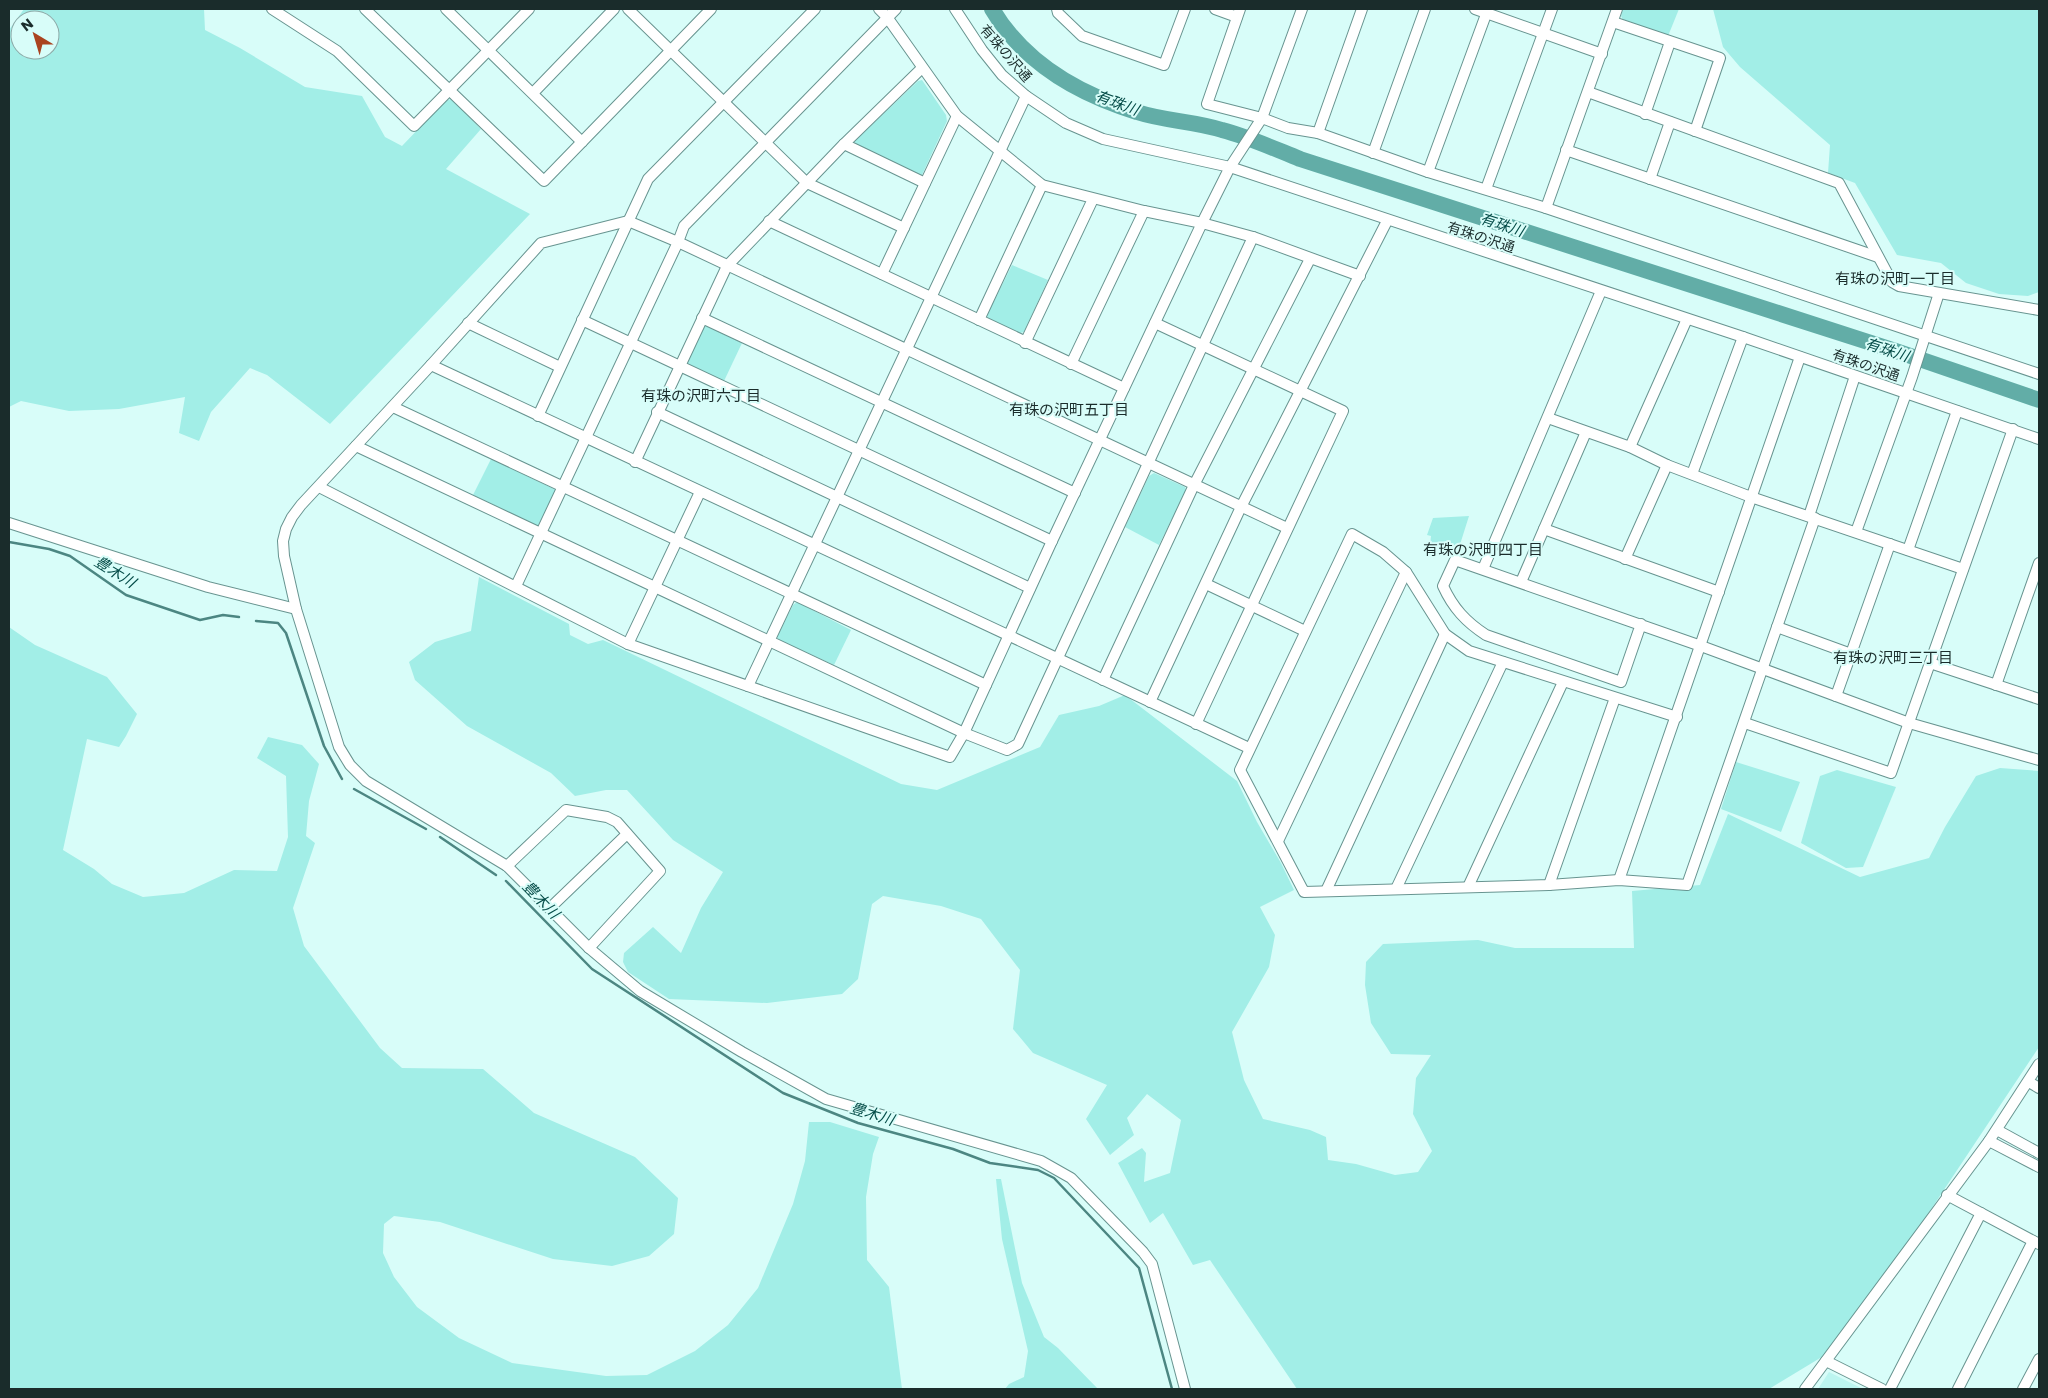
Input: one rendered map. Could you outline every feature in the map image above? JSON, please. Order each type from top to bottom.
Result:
[{"type":"street","points":[[272,9],[337,51],[414,126],[529,9]]},
{"type":"street","points":[[365,9],[544,181],[711,9]]},
{"type":"street","points":[[447,9],[582,142]]},
{"type":"street","points":[[532,93],[614,9]]},
{"type":"street","points":[[628,9],[806,183],[904,228]]},
{"type":"street","points":[[538,416],[648,180],[816,9]]},
{"type":"street","points":[[879,9],[887,17],[957,116],[1042,185],[1253,237],[1360,276]]},
{"type":"street","points":[[516,586],[587,439],[684,226],[896,9]]},
{"type":"street","name":"有珠の沢通","points":[[955,9],[964,26],[1002,75],[1026,96],[1066,123],[1103,138],[1230,167],[1743,337],[2039,439]]},
{"type":"street","points":[[1057,9],[1058,13],[1082,36],[1164,65],[1185,9]]},
{"type":"street","points":[[1215,9],[1238,13],[1207,104],[1260,121],[1318,133],[1428,172],[1546,208],[1924,340],[2039,374]]},
{"type":"street","points":[[319,487],[628,644],[950,757],[964,733],[1052,540],[1202,223],[1230,167],[1260,121],[1302,9]]},
{"type":"street","points":[[1318,133],[1362,9]]},
{"type":"street","points":[[1373,153],[1425,9]]},
{"type":"street","points":[[1475,9],[1487,11],[1602,54]]},
{"type":"street","points":[[1486,189],[1552,9]]},
{"type":"street","points":[[1546,208],[1617,9]]},
{"type":"street","points":[[1428,172],[1487,11]]},
{"type":"street","points":[[1613,22],[1720,58],[1695,131]]},
{"type":"street","points":[[1645,114],[1670,42]]},
{"type":"street","points":[[634,462],[727,266],[844,144],[922,68]]},
{"type":"street","points":[[1588,92],[1839,183],[1892,282],[1899,286],[2039,310]]},
{"type":"street","points":[[748,686],[1026,96]]},
{"type":"street","points":[[882,274],[957,116]]},
{"type":"street","points":[[1650,179],[1670,122]]},
{"type":"street","points":[[844,144],[925,183]]},
{"type":"street","points":[[1566,150],[1878,257]]},
{"type":"street","points":[[979,320],[1042,185]]},
{"type":"street","points":[[1025,343],[1093,199]]},
{"type":"street","points":[[1071,364],[1144,211]]},
{"type":"street","points":[[1150,702],[1241,507],[1387,220]]},
{"type":"street","points":[[1185,1389],[1152,1264],[1144,1252],[1071,1178],[1040,1161],[826,1099],[742,1052],[640,991],[589,948],[507,866],[359,775],[339,747],[296,609],[282,541],[292,517],[541,243],[628,221],[678,242],[1287,528]]},
{"type":"street","points":[[769,221],[1124,388]]},
{"type":"street","points":[[356,446],[964,733],[1007,750],[1018,744],[1253,237]]},
{"type":"street","points":[[1103,680],[1194,485],[1310,259]]},
{"type":"street","points":[[1483,569],[1601,291]]},
{"type":"street","points":[[1856,532],[1912,376],[1939,293]]},
{"type":"street","points":[[702,318],[1075,493]]},
{"type":"street","points":[[1630,447],[1687,319]]},
{"type":"street","points":[[582,320],[1052,540]]},
{"type":"street","points":[[468,323],[560,367]]},
{"type":"street","points":[[1155,323],[1343,411],[1196,724]]},
{"type":"street","points":[[1692,474],[1743,337]]},
{"type":"street","points":[[1619,880],[1677,717],[1800,357]]},
{"type":"street","points":[[431,365],[634,462],[1249,748]]},
{"type":"street","points":[[1677,717],[1469,652],[1445,634],[1406,572],[1383,552],[1352,534],[1240,770],[1304,892],[1549,885],[1619,880],[1687,885],[1777,627],[1855,376]]},
{"type":"street","points":[[393,407],[986,685]]},
{"type":"street","points":[[1908,550],[1957,411]]},
{"type":"street","points":[[657,412],[1030,588]]},
{"type":"street","points":[[1548,418],[1630,447],[1667,465],[1751,497],[1963,569]]},
{"type":"street","points":[[1745,722],[1891,773],[2013,429]]},
{"type":"street","points":[[1521,582],[1586,432]]},
{"type":"street","points":[[1625,559],[1667,465]]},
{"type":"street","points":[[628,644],[700,492]]},
{"type":"street","points":[[9,523],[208,587],[296,609]]},
{"type":"street","points":[[1544,529],[1719,592]]},
{"type":"street","points":[[1836,696],[1890,544]]},
{"type":"street","points":[[1641,624],[1621,682],[1486,635],[1470,625],[1450,601],[1443,586],[1455,560],[1641,624],[1909,723],[2039,760]]},
{"type":"street","points":[[1996,684],[2039,564]]},
{"type":"street","points":[[1278,841],[1406,572]]},
{"type":"street","points":[[1206,584],[1306,631]]},
{"type":"street","points":[[1777,627],[1851,654]]},
{"type":"street","points":[[1326,891],[1445,634]]},
{"type":"street","points":[[1396,889],[1503,662]]},
{"type":"street","points":[[1930,663],[2039,699]]},
{"type":"street","points":[[1468,887],[1563,682]]},
{"type":"street","points":[[1549,885],[1615,698]]},
{"type":"street","points":[[507,866],[566,810],[607,817],[617,822],[660,872],[589,948]]},
{"type":"street","points":[[550,908],[627,834]]},
{"type":"street","points":[[1805,1389],[1947,1195],[1989,1141],[2039,1064]]},
{"type":"street","points":[[2029,1082],[2039,1088]]},
{"type":"street","points":[[1996,1130],[2039,1153]]},
{"type":"street","points":[[1989,1141],[2039,1167]]},
{"type":"street","points":[[1947,1195],[2036,1243],[1958,1389]]},
{"type":"street","points":[[1890,1389],[1981,1213]]},
{"type":"street","points":[[2024,1389],[2039,1359]]},
{"type":"street","points":[[1826,1361],[1882,1389]]},
{"type":"shaded area","points":[[24,9],[204,9],[205,30],[240,48],[305,87],[362,96],[385,137],[402,146],[445,101],[451,99],[481,129],[446,169],[530,214],[330,424],[267,375],[250,368],[211,412],[199,441],[179,433],[185,397],[119,409],[69,411],[21,401],[9,407],[9,30],[10,29],[10,60],[60,60],[60,10]]},
{"type":"shaded area","points":[[1623,9],[1679,9],[1668,36],[1623,20],[1621,16]]},
{"type":"shaded area","points":[[1713,9],[2039,9],[2039,292],[2028,296],[1999,294],[1966,283],[1941,263],[1897,255],[1855,183],[1828,173],[1830,145],[1740,67],[1723,47]]},
{"type":"shaded area","points":[[922,80],[946,115],[947,121],[921,177],[856,146],[855,141],[918,81]]},
{"type":"shaded area","points":[[1012,265],[1048,280],[1024,332],[1020,333],[988,319],[987,315]]},
{"type":"shaded area","points":[[706,326],[742,343],[724,381],[687,364],[686,361],[701,328]]},
{"type":"shaded area","points":[[491,459],[556,490],[538,526],[473,495]]},
{"type":"shaded area","points":[[1154,473],[1185,487],[1186,491],[1159,545],[1125,527],[1149,476]]},
{"type":"shaded area","points":[[1469,516],[1457,554],[1430,545],[1431,536],[1427,535],[1433,518]]},
{"type":"shaded area","points":[[479,577],[569,624],[570,635],[588,644],[603,640],[901,784],[937,790],[1040,747],[1059,715],[1099,706],[1125,695],[1237,781],[1294,890],[1260,907],[1275,935],[1269,967],[1232,1032],[1244,1080],[1263,1119],[1310,1130],[1326,1137],[1328,1160],[1356,1164],[1395,1175],[1418,1172],[1432,1151],[1413,1114],[1416,1078],[1431,1055],[1391,1054],[1371,1023],[1365,985],[1366,962],[1383,944],[1478,940],[1515,948],[1634,948],[1632,891],[1700,885],[1728,814],[1860,877],[1929,858],[1945,827],[1976,776],[2000,768],[2039,771],[2039,1047],[1840,1346],[1769,1389],[1297,1389],[1210,1260],[1193,1265],[1163,1213],[1150,1223],[1118,1163],[1142,1148],[1146,1153],[1144,1182],[1170,1173],[1181,1120],[1147,1094],[1127,1118],[1134,1135],[1110,1155],[1086,1119],[1107,1085],[1033,1053],[1013,1029],[1020,970],[981,919],[941,906],[883,896],[872,904],[858,979],[842,994],[767,1003],[669,999],[628,972],[623,962],[624,953],[653,927],[681,953],[701,908],[723,872],[673,840],[627,790],[606,790],[575,796],[551,773],[467,726],[415,680],[409,662],[435,642],[471,631]]},
{"type":"shaded area","points":[[797,602],[851,630],[834,665],[779,640],[777,637],[793,605]]},
{"type":"shaded area","points":[[9,627],[35,645],[107,677],[137,714],[119,747],[87,739],[63,850],[94,869],[112,884],[143,897],[184,893],[234,870],[277,871],[288,837],[286,776],[257,758],[268,737],[302,745],[319,764],[309,801],[306,836],[315,843],[293,908],[304,946],[380,1048],[402,1068],[483,1069],[534,1113],[635,1157],[678,1198],[674,1234],[649,1256],[612,1266],[553,1259],[440,1222],[394,1216],[384,1224],[383,1253],[394,1277],[417,1307],[459,1338],[512,1363],[606,1376],[647,1375],[695,1351],[728,1325],[758,1288],[793,1204],[805,1161],[809,1122],[830,1122],[879,1137],[873,1154],[866,1197],[867,1260],[889,1287],[902,1389],[9,1389]]},
{"type":"shaded area","points":[[1736,762],[1800,782],[1781,832],[1721,809]]},
{"type":"shaded area","points":[[1837,770],[1896,787],[1863,867],[1846,868],[1801,843],[1820,776]]},
{"type":"shaded area","points":[[996,1179],[1001,1179],[1022,1283],[1044,1337],[1058,1348],[1098,1389],[1005,1389],[1009,1384],[1024,1377],[1028,1351],[1002,1239]]},
{"type":"shaded area","points":[[1829,1372],[1863,1389],[1818,1389]]},
{"type":"waterway","name":"有珠川","points":[[992,9],[1005,28],[1036,61],[1074,86],[1115,105],[1147,115],[1211,127],[1232,133],[1300,159],[1896,351],[2039,400]]},
{"type":"waterway","name":"豊木川","points":[[9,542],[49,549],[70,556],[126,595],[200,620],[223,615],[239,617]]},
{"type":"waterway","name":"豊木川","points":[[256,621],[278,623],[286,633],[324,746],[342,779]]},
{"type":"waterway","name":"豊木川","points":[[354,789],[426,829]]},
{"type":"waterway","name":"豊木川","points":[[440,837],[496,875]]},
{"type":"waterway","name":"豊木川","points":[[506,881],[592,969],[783,1093],[858,1123],[953,1149],[990,1163],[1038,1170],[1054,1178],[1139,1268],[1172,1389]]},
{"type":"district","name":"有珠の沢町一丁目","points":[[1895,279]]},
{"type":"district","name":"有珠の沢町六丁目","points":[[701,396]]},
{"type":"district","name":"有珠の沢町五丁目","points":[[1069,410]]},
{"type":"district","name":"有珠の沢町四丁目","points":[[1483,550]]},
{"type":"district","name":"有珠の沢町三丁目","points":[[1893,658]]}]
